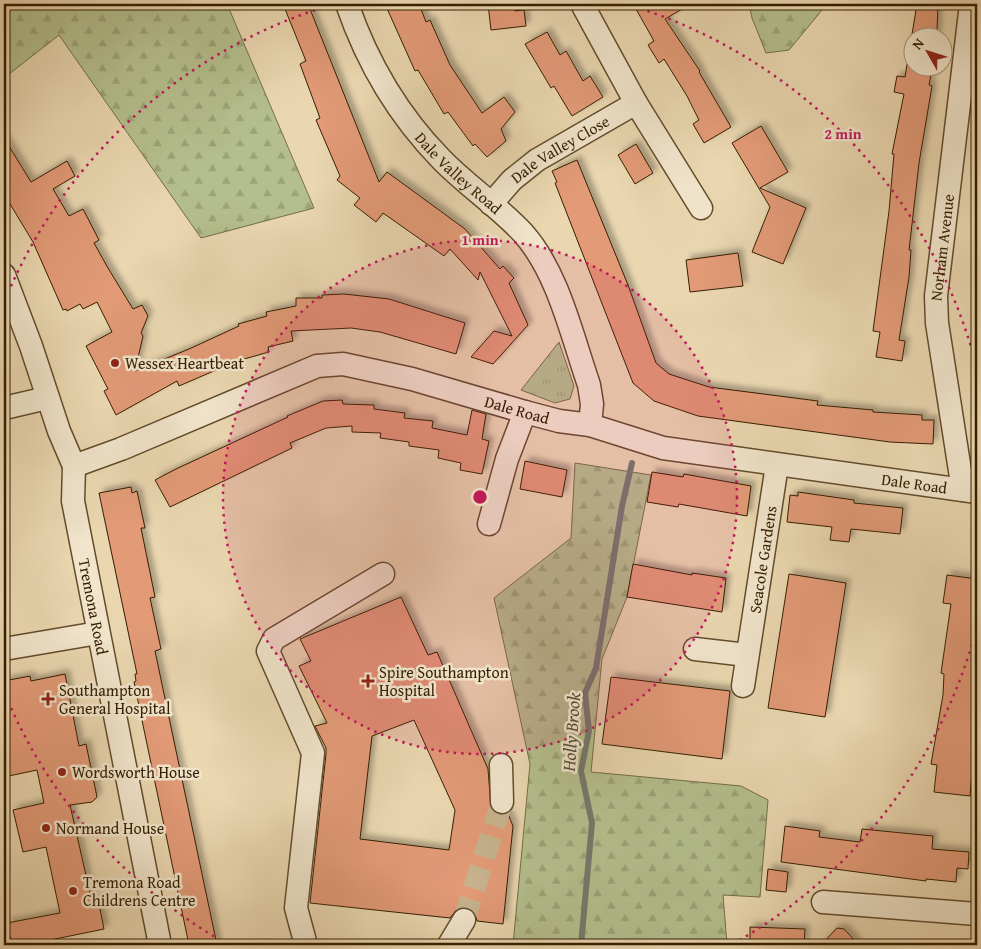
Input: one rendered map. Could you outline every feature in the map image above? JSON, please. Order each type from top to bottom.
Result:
[{"type":"street","name":"Dale Valley Road","points":[[347,4],[364,51],[395,104],[440,158],[523,233],[549,270],[589,385],[592,404],[590,425]]},
{"type":"street","points":[[582,4],[636,103],[701,208]]},
{"type":"street","name":"Norham Avenue","points":[[970,491],[938,333],[936,296],[971,4]]},
{"type":"street","name":"Dale Valley Close","points":[[491,204],[512,180],[537,160],[636,103]]},
{"type":"street","name":"Tremona Road","points":[[4,276],[31,346],[47,398],[74,466],[73,501],[160,945]]},
{"type":"street","name":"Dale Road","points":[[74,466],[121,449],[317,366],[343,364],[412,379],[559,421],[590,425],[663,448],[970,491]]},
{"type":"street","points":[[4,408],[47,398]]},
{"type":"street","points":[[489,524],[507,460],[525,412]]},
{"type":"street","name":"Seacole Gardens","points":[[743,686],[778,465]]},
{"type":"street","points":[[306,945],[296,908],[313,753],[268,651],[274,639],[383,574]]},
{"type":"street","points":[[4,649],[98,633]]},
{"type":"street","points":[[695,649],[747,655]]},
{"type":"street","points":[[501,765],[502,802]]},
{"type":"street","points":[[823,902],[977,914]]},
{"type":"street","points":[[449,945],[464,920]]},
{"type":"green space","points":[[4,4],[227,4],[314,208],[201,238],[59,35],[4,78]]},
{"type":"green space","points":[[749,4],[827,4],[789,50],[766,53],[752,18]]},
{"type":"green space","points":[[559,342],[574,386],[570,399],[555,403],[521,390]]},
{"type":"green space","points":[[575,463],[651,475],[627,597],[602,659],[591,772],[741,786],[768,800],[760,897],[723,895],[727,945],[513,945],[530,764],[494,598],[571,538]]},
{"type":"building","points":[[283,4],[308,4],[379,182],[387,172],[465,229],[500,269],[503,266],[514,278],[509,283],[528,325],[493,364],[471,357],[494,331],[512,336],[480,272],[478,280],[450,249],[444,256],[383,213],[376,222],[354,205],[360,198],[337,180],[340,176],[316,120],[320,118],[300,64],[306,61]]},
{"type":"building","points":[[385,4],[419,4],[426,22],[430,20],[450,65],[482,113],[504,97],[515,112],[501,129],[506,141],[487,157],[475,144],[473,146],[448,112],[444,114],[418,70],[415,71]]},
{"type":"building","points":[[488,4],[514,4],[515,11],[524,10],[526,26],[491,30]]},
{"type":"building","points":[[644,4],[691,4],[665,19],[700,71],[731,127],[704,143],[693,124],[699,120],[687,96],[664,59],[659,63],[648,45],[654,41],[636,9]]},
{"type":"building","points":[[917,4],[938,4],[937,28],[913,28]]},
{"type":"building","points":[[547,32],[560,55],[566,51],[583,81],[590,76],[603,97],[572,116],[554,86],[551,88],[525,44]]},
{"type":"building","points":[[897,76],[904,78],[930,78],[929,85],[932,86],[919,163],[909,250],[911,250],[909,277],[899,340],[905,341],[902,361],[876,357],[880,332],[873,331],[889,211],[894,154],[892,154],[904,94],[894,92]]},
{"type":"building","points":[[761,126],[788,172],[760,188],[806,208],[783,264],[752,252],[770,207],[732,143]]},
{"type":"building","points":[[4,138],[31,182],[67,161],[75,176],[53,189],[69,216],[83,209],[99,240],[94,243],[108,268],[133,309],[142,305],[148,316],[141,333],[143,336],[135,371],[189,349],[239,326],[238,324],[267,316],[266,312],[296,306],[296,298],[322,298],[322,295],[344,294],[389,299],[465,323],[456,354],[380,332],[351,328],[291,331],[293,341],[268,347],[269,352],[237,361],[179,386],[177,381],[116,415],[104,391],[108,389],[86,346],[112,332],[97,302],[83,309],[80,304],[67,311],[66,309],[63,310],[33,242],[4,194]]},
{"type":"building","points":[[636,144],[653,173],[635,184],[618,155]]},
{"type":"building","points":[[577,160],[628,285],[656,363],[669,374],[709,387],[818,401],[817,405],[873,410],[873,412],[922,415],[922,420],[934,420],[933,444],[890,442],[698,416],[654,401],[633,383],[555,183],[557,182],[552,171]]},
{"type":"building","points":[[738,253],[743,286],[690,292],[686,260]]},
{"type":"building","points":[[342,400],[343,404],[374,405],[374,409],[405,413],[404,418],[433,421],[432,428],[467,435],[472,410],[486,414],[482,439],[489,441],[482,474],[460,470],[461,463],[438,458],[439,450],[409,446],[409,442],[380,438],[381,433],[352,432],[352,426],[326,428],[290,443],[292,448],[170,507],[155,480],[287,416],[323,401]]},
{"type":"building","points":[[525,461],[567,470],[562,497],[520,489]]},
{"type":"building","points":[[652,472],[683,477],[684,474],[751,486],[747,516],[679,504],[678,507],[647,502]]},
{"type":"building","points":[[131,487],[132,493],[137,491],[145,528],[141,528],[155,597],[150,598],[161,649],[155,651],[217,945],[189,945],[134,682],[136,681],[135,674],[137,674],[99,493]]},
{"type":"building","points":[[798,492],[854,500],[854,503],[903,508],[900,534],[851,529],[849,542],[830,540],[832,527],[787,522],[790,495],[798,496]]},
{"type":"building","points":[[633,564],[692,575],[692,573],[726,578],[722,612],[627,597]]},
{"type":"building","points":[[789,574],[846,583],[825,717],[768,708]]},
{"type":"building","points":[[947,575],[977,579],[977,754],[974,773],[972,772],[970,796],[934,792],[937,765],[931,764],[943,695],[944,674],[941,673],[951,604],[943,603]]},
{"type":"building","name":"Spire Southampton Hospital","points":[[401,597],[428,655],[437,652],[488,769],[491,808],[496,814],[508,814],[513,826],[503,924],[477,921],[475,913],[465,907],[457,909],[450,918],[310,903],[326,754],[326,748],[315,726],[327,723],[299,666],[311,661],[300,639]],"holes":[[[414,720],[455,810],[449,850],[360,839],[372,736]]]},
{"type":"building","points":[[65,674],[79,746],[86,744],[97,797],[92,802],[70,805],[93,906],[99,904],[104,929],[26,945],[12,945],[7,923],[60,913],[46,847],[23,852],[13,810],[44,803],[37,770],[4,777],[4,681],[30,676],[31,681]]},
{"type":"building","points":[[611,677],[730,691],[722,759],[602,744]]},
{"type":"building","points":[[785,826],[820,831],[819,837],[860,842],[862,829],[933,836],[932,849],[969,852],[968,869],[957,868],[956,882],[926,879],[926,881],[781,862]]},
{"type":"building","points":[[768,869],[788,872],[786,892],[766,890]]},
{"type":"building","points":[[750,927],[805,929],[804,945],[750,945]]},
{"type":"building","points":[[837,928],[844,929],[859,945],[821,945]]},
{"type":"waterway","name":"Holly Brook","points":[[581,945],[592,823],[581,771],[589,731],[585,693],[596,668],[622,506],[632,463]]},
{"type":"tunnel","points":[[464,920],[502,802]]},
{"type":"place","name":"Wessex Heartbeat","points":[[115,363]]},
{"type":"place","name":"Spire Southampton Hospital","points":[[368,681]]},
{"type":"place","name":"Southampton General Hospital","points":[[48,699]]},
{"type":"place","name":"Wordsworth House","points":[[62,772]]},
{"type":"place","name":"Normand House","points":[[46,828]]},
{"type":"place","name":"Tremona Road Childrens Centre","points":[[73,891]]}]
